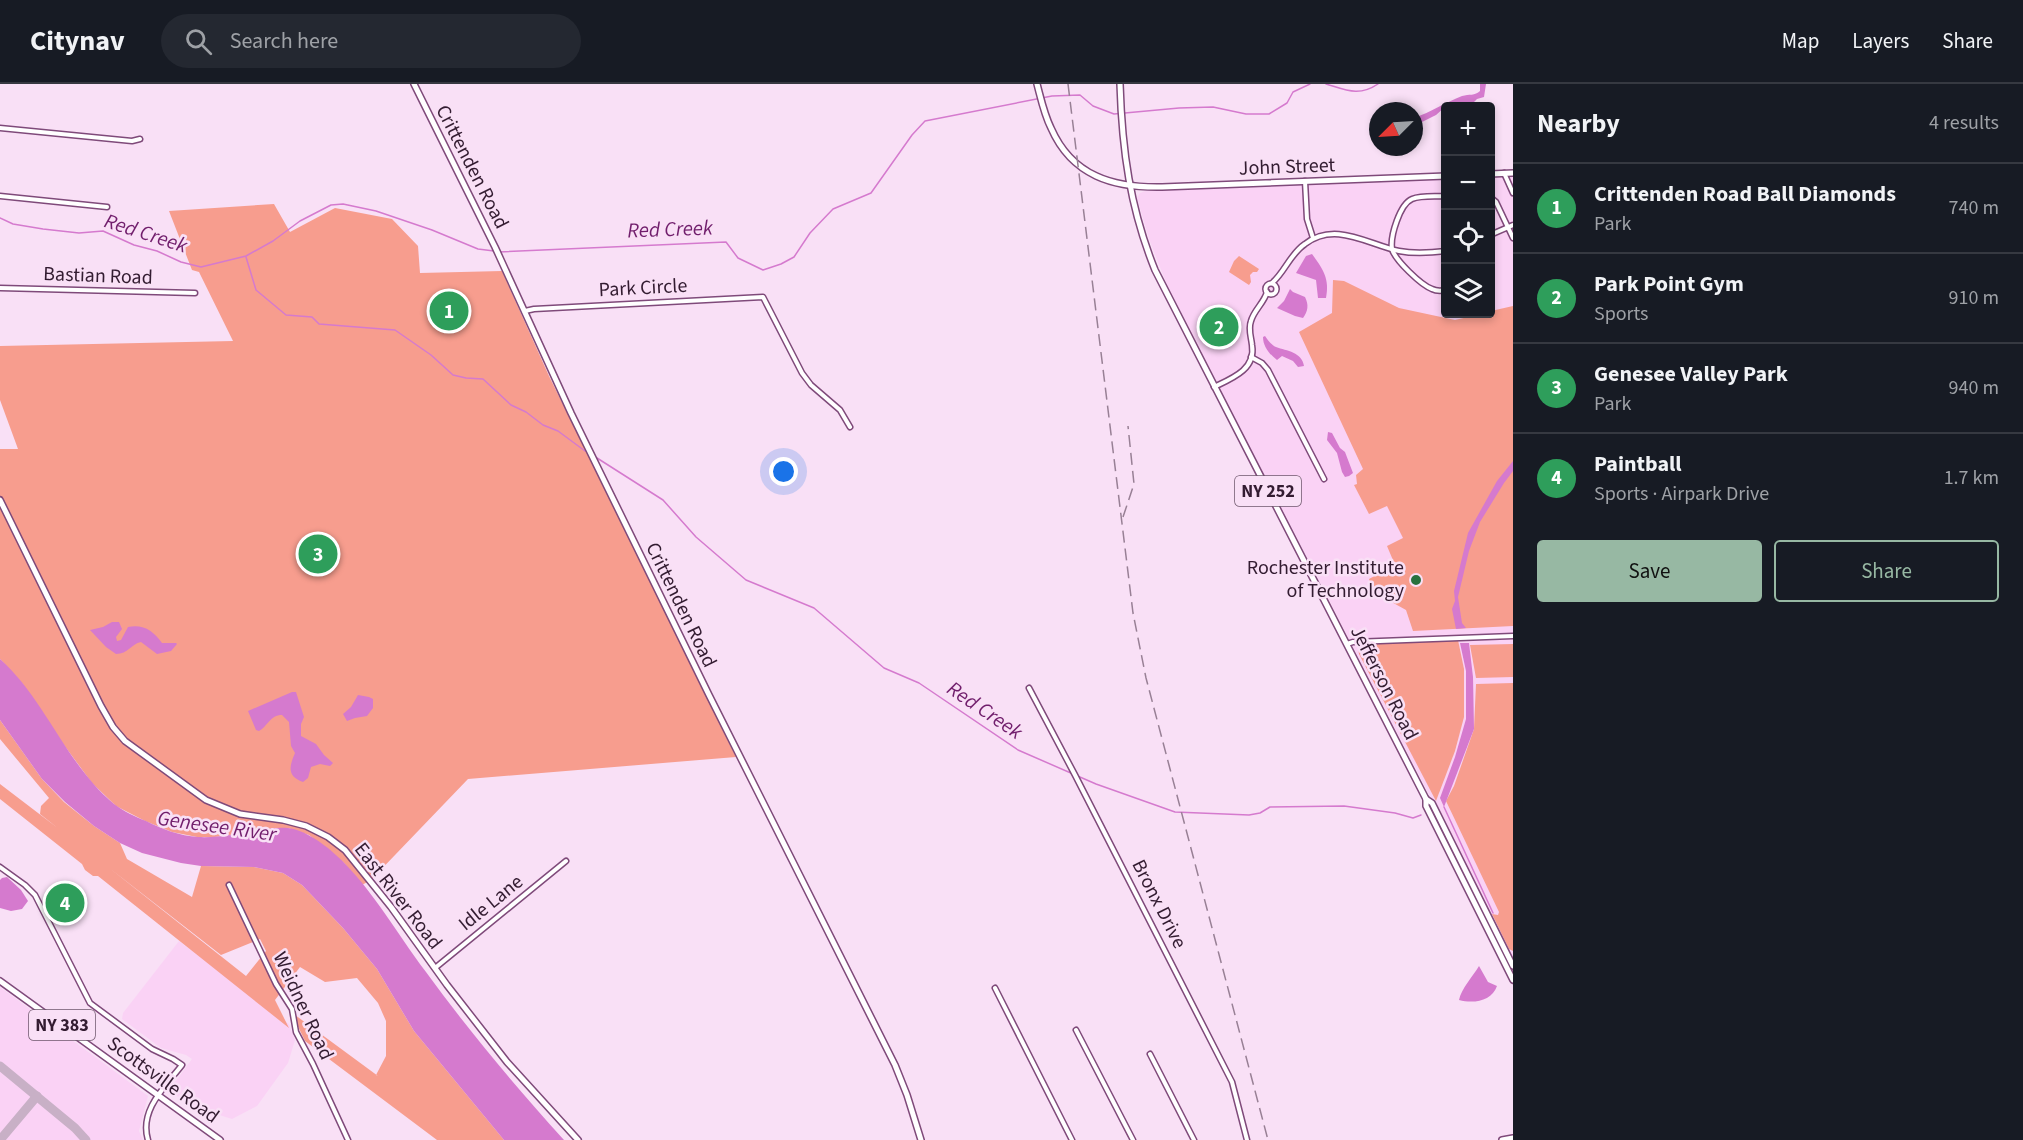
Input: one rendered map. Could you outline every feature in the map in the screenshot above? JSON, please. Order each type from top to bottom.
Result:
[{"type":"street","name":"Crittenden Road","points":[[414,84],[495,247],[571,413],[709,695],[895,1065],[921,1140]]},
{"type":"street","name":"Jefferson Road","points":[[1120,84],[1124,153],[1130,187],[1140,229],[1155,270],[1426,799],[1432,803],[1510,962],[1513,980]]},
{"type":"street","name":"John Street","points":[[1038,87],[1056,139],[1076,162],[1103,180],[1130,187],[1441,176]]},
{"type":"street","points":[[0,128],[132,141],[140,139]]},
{"type":"street","points":[[1504,173],[1513,193]]},
{"type":"street","points":[[1495,174],[1513,173]]},
{"type":"street","points":[[1305,181],[1307,219],[1313,238]]},
{"type":"street","points":[[0,196],[107,207]]},
{"type":"street","points":[[1441,196],[1414,198],[1404,204],[1399,213],[1392,249],[1397,259],[1425,285],[1433,290],[1441,290]]},
{"type":"street","points":[[1495,201],[1511,226],[1513,238]]},
{"type":"street","points":[[1495,233],[1511,226]]},
{"type":"street","points":[[1268,294],[1266,287],[1275,283],[1296,251],[1313,238],[1327,234],[1342,234],[1414,253],[1441,251]]},
{"type":"street","points":[[1214,387],[1241,373],[1247,366],[1251,357],[1250,322],[1268,294],[1276,291],[1275,283]]},
{"type":"street","name":"Bastian Road","points":[[0,288],[195,293]]},
{"type":"street","name":"Park Circle","points":[[525,311],[763,297],[802,373],[811,385],[840,410],[850,427]]},
{"type":"street","points":[[1251,357],[1262,363],[1268,370],[1324,479]]},
{"type":"street","name":"East River Road","points":[[0,500],[101,706],[122,738],[198,795],[216,805],[246,815],[295,822],[323,834],[349,854],[507,1062],[578,1140]]},
{"type":"street","points":[[1347,644],[1513,636]]},
{"type":"street","name":"Bronx Drive","points":[[1029,688],[1232,1082],[1247,1140]]},
{"type":"street","name":"Idle Lane","points":[[435,968],[566,861]]},
{"type":"street","points":[[0,867],[33,893],[91,1005],[154,1051],[182,1065],[148,1114],[146,1128],[148,1140]]},
{"type":"street","name":"Weidner Road","points":[[229,885],[276,984],[291,1007],[296,1032],[348,1140]]},
{"type":"street","name":"Scottsville Road","points":[[0,981],[220,1140]]},
{"type":"street","points":[[994,988],[1072,1140]]},
{"type":"street","points":[[1076,1030],[1133,1140]]},
{"type":"street","points":[[1150,1054],[1194,1140]]},
{"type":"street","points":[[1502,1140],[1513,1138]]},
{"type":"shaded area","points":[[1480,84],[1486,84],[1484,97],[1474,102],[1448,102],[1462,96],[1476,94],[1480,91]]},
{"type":"shaded area","points":[[1441,106],[1441,110],[1436,115],[1423,122],[1423,114]]},
{"type":"shaded area","name":"Rochester Institute of Technology","points":[[1513,176],[1513,958],[1167,285],[1149,239],[1137,198],[1145,191],[1441,179],[1441,318],[1495,318],[1495,177]]},
{"type":"shaded area","points":[[274,204],[290,232],[335,208],[392,219],[418,246],[420,273],[502,271],[549,376],[736,757],[468,779],[371,880],[362,885],[344,863],[309,835],[288,828],[215,837],[197,837],[172,832],[116,806],[92,783],[22,683],[0,659],[0,449],[18,449],[0,400],[0,346],[233,341],[199,272],[192,270],[169,211]]},
{"type":"shaded area","points":[[1312,254],[1325,274],[1326,298],[1318,298],[1316,280],[1296,273],[1306,256]]},
{"type":"shaded area","points":[[1239,256],[1259,269],[1250,275],[1249,285],[1229,272]]},
{"type":"shaded area","points":[[1333,280],[1344,281],[1399,308],[1441,318],[1455,320],[1495,318],[1495,310],[1513,306],[1513,626],[1413,631],[1406,610],[1379,595],[1380,591],[1373,591],[1369,579],[1395,565],[1387,546],[1403,538],[1387,506],[1369,514],[1354,485],[1357,484],[1356,475],[1363,469],[1299,332],[1332,313]]},
{"type":"shaded area","points":[[1290,289],[1305,297],[1307,308],[1303,318],[1277,308],[1284,301]]},
{"type":"shaded area","points":[[1265,336],[1274,346],[1297,355],[1303,361],[1304,366],[1298,367],[1293,361],[1282,356],[1277,360],[1265,347],[1263,337]]},
{"type":"shaded area","points":[[1328,432],[1332,433],[1340,448],[1345,452],[1353,473],[1349,476],[1345,477],[1342,472],[1337,453],[1327,440]]},
{"type":"shaded area","points":[[1513,461],[1513,471],[1480,522],[1469,551],[1458,597],[1462,623],[1466,628],[1456,629],[1452,609],[1455,601],[1454,591],[1468,533],[1497,481]]},
{"type":"shaded area","points":[[112,622],[119,622],[122,629],[116,637],[117,641],[121,640],[128,627],[139,627],[152,632],[162,643],[177,644],[171,651],[157,654],[141,642],[116,654],[90,630]]},
{"type":"shaded area","points":[[1458,640],[1464,669],[1464,717],[1455,751],[1436,801],[1359,654],[1358,647],[1365,644]]},
{"type":"shaded area","points":[[1460,643],[1469,643],[1473,677],[1474,729],[1444,807],[1440,798],[1466,719],[1466,671]]},
{"type":"shaded area","points":[[1513,644],[1513,677],[1476,678],[1470,645]]},
{"type":"shaded area","points":[[0,659],[30,693],[82,770],[97,788],[125,811],[165,829],[185,835],[212,837],[272,828],[288,828],[314,838],[328,848],[356,876],[459,1016],[564,1140],[504,1140],[414,1031],[377,969],[343,928],[302,885],[283,873],[254,867],[201,866],[142,853],[120,843],[94,826],[65,802],[42,779],[0,720]]},
{"type":"shaded area","points":[[1513,683],[1513,951],[1509,949],[1492,914],[1498,915],[1499,912],[1446,801],[1454,786],[1474,729],[1476,684]]},
{"type":"shaded area","points":[[296,692],[304,717],[301,724],[301,736],[316,744],[333,763],[330,766],[320,764],[311,767],[308,778],[303,782],[294,777],[291,770],[295,753],[291,746],[289,722],[282,715],[278,715],[259,731],[256,730],[248,711]]},
{"type":"shaded area","points":[[358,695],[373,699],[373,708],[367,716],[347,721],[343,714],[351,707]]},
{"type":"shaded area","points":[[0,720],[42,779],[64,802],[120,843],[127,859],[192,897],[201,866],[254,867],[283,873],[302,885],[343,928],[377,969],[414,1031],[504,1140],[437,1140],[305,1041],[291,1012],[376,1075],[386,1056],[386,1021],[378,1003],[357,978],[325,982],[300,967],[275,1000],[289,1028],[98,876],[93,876],[85,870],[82,864],[0,799],[0,784],[59,829],[40,814],[41,806],[49,798],[0,739]],"holes":[[[108,867],[221,955],[260,939],[266,951],[246,976]]]},
{"type":"shaded area","points":[[7,877],[21,890],[28,901],[22,909],[11,911],[0,908],[0,880]]},
{"type":"shaded area","points":[[71,888],[82,900],[61,919],[50,907]]},
{"type":"shaded area","points":[[179,941],[289,1024],[295,1040],[288,1063],[257,1106],[232,1119],[216,1114],[210,1121],[169,1090],[192,1059],[161,1048],[122,1019],[123,1013]]},
{"type":"shaded area","points":[[1479,966],[1488,982],[1497,986],[1495,991],[1482,1000],[1471,1002],[1459,1000],[1465,987]]},
{"type":"shaded area","points":[[0,987],[148,1096],[139,1131],[143,1140],[0,1140]]},
{"type":"waterway","name":"Red Creek","points":[[499,252],[726,242],[738,258],[763,270],[794,257],[810,233],[833,209],[871,193],[912,135],[925,121],[1052,96],[1080,95],[1093,106],[1114,114],[1213,107],[1246,114],[1269,114],[1287,103],[1293,92],[1310,84]]},
{"type":"waterway","name":"Red Creek","points":[[1326,84],[1358,91],[1378,84]]},
{"type":"waterway","name":"Red Creek","points":[[0,218],[13,224],[43,229],[79,233],[103,231],[134,245],[201,267],[246,256],[273,241],[300,221],[331,205],[343,204],[376,211],[478,249],[494,251]]},
{"type":"waterway","name":"Red Creek","points":[[246,257],[256,290],[286,315],[312,317],[319,324],[395,330],[431,355],[453,375],[483,379],[511,405],[526,412],[543,425],[558,431],[585,451]]},
{"type":"waterway","name":"Red Creek","points":[[597,458],[663,500],[696,537],[746,580],[814,608],[884,668],[919,683],[1018,750],[1096,784],[1175,812],[1249,815],[1260,813],[1270,807],[1344,806],[1395,813],[1413,818],[1421,815]]},
{"type":"waterway","name":"Red Creek","points":[[1444,807],[1493,913]]},
{"type":"taxiway","points":[[0,1066],[75,1128],[86,1140]]},
{"type":"taxiway","points":[[0,1140],[37,1096]]},
{"type":"railway","points":[[1068,84],[1133,613],[1146,678],[1268,1140]]},
{"type":"railway","points":[[1123,517],[1134,484],[1128,426]]},
{"type":"place","name":"Crittenden Road Ball Diamonds","points":[[449,311]]},
{"type":"place","name":"Park Point Gym","points":[[1219,327]]},
{"type":"place","name":"Genesee Valley Park","points":[[318,554]]},
{"type":"place","name":"Rochester Institute of Technology","points":[[1416,580]]},
{"type":"place","name":"Paintball","points":[[65,903]]},
{"type":"water label","name":"Genesee River","points":[[217,826]]}]
